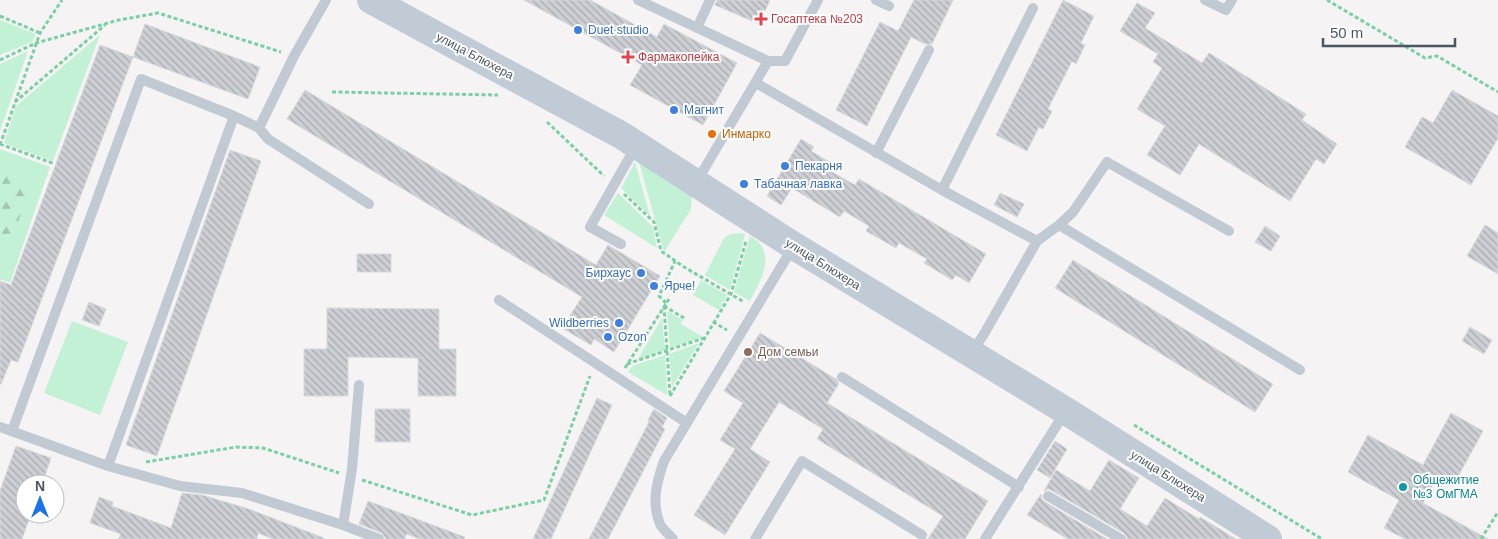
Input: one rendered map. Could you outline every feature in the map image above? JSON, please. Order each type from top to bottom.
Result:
[{"type":"street","name":"улица Блюхера","points":[[371,0],[636,145],[794,246],[1066,411],[1260,537]]},
{"type":"lane","points":[[259,128],[294,56],[326,0]]},
{"type":"lane","points":[[638,0],[768,62],[785,62],[818,0]]},
{"type":"lane","points":[[697,28],[710,0]]},
{"type":"lane","points":[[876,0],[889,6]]},
{"type":"lane","points":[[1206,0],[1226,10],[1232,0]]},
{"type":"lane","points":[[942,190],[1033,8]]},
{"type":"lane","points":[[876,153],[928,50]]},
{"type":"lane","points":[[696,182],[768,62]]},
{"type":"lane","points":[[12,431],[141,79],[259,128],[268,139],[369,204]]},
{"type":"lane","points":[[756,82],[876,153],[1037,241]]},
{"type":"lane","points":[[108,466],[234,116]]},
{"type":"lane","points":[[621,244],[590,227],[636,145]]},
{"type":"lane","points":[[970,354],[984,334],[1037,241],[1073,212],[1107,162],[1229,231]]},
{"type":"lane","points":[[1059,225],[1300,370]]},
{"type":"lane","points":[[673,539],[660,525],[656,506],[656,484],[664,460],[794,246]]},
{"type":"lane","points":[[499,300],[687,423]]},
{"type":"lane","points":[[842,377],[1019,487]]},
{"type":"lane","points":[[343,525],[351,476],[359,385]]},
{"type":"lane","points":[[985,539],[1066,411]]},
{"type":"lane","points":[[0,427],[108,466],[180,486],[242,493],[343,525],[380,539]]},
{"type":"lane","points":[[755,539],[802,461],[922,534]]},
{"type":"lane","points":[[1048,496],[1121,539]]},
{"type":"path","points":[[55,164],[0,144],[40,33],[62,0]]},
{"type":"path","points":[[1327,0],[1425,58],[1437,56],[1498,92]]},
{"type":"path","points":[[0,60],[36,43],[119,20],[158,13],[294,56]]},
{"type":"path","points":[[0,16],[40,33]]},
{"type":"path","points":[[14,102],[106,24]]},
{"type":"path","points":[[332,92],[499,95]]},
{"type":"path","points":[[668,401],[731,294],[748,234]]},
{"type":"path","points":[[675,261],[659,296],[665,304],[684,318]]},
{"type":"path","points":[[684,267],[756,309]]},
{"type":"path","points":[[622,372],[669,299]]},
{"type":"path","points":[[665,304],[670,395]]},
{"type":"path","points":[[628,364],[705,338]]},
{"type":"path","points":[[145,462],[236,447],[263,448],[472,515],[544,500],[595,362]]},
{"type":"path","points":[[1482,539],[1498,512]]},
{"type":"green space","points":[[0,20],[36,34],[32,42],[0,55]]},
{"type":"green space","points":[[100,35],[53,161],[4,143],[16,106]]},
{"type":"green space","points":[[28,51],[0,131],[0,64]]},
{"type":"green space","points":[[0,149],[50,167],[10,283],[0,279]]},
{"type":"green space","points":[[637,155],[692,195],[691,209],[664,252]]},
{"type":"green space","points":[[635,162],[650,216],[621,188]]},
{"type":"green space","points":[[20,174],[29,179],[29,186],[14,233],[0,253],[0,183],[8,175]]},
{"type":"green space","points":[[618,193],[653,227],[657,248],[604,215]]},
{"type":"green space","points":[[731,234],[745,234],[730,290],[705,275],[724,238]]},
{"type":"green space","points":[[750,236],[763,250],[765,267],[750,301],[734,292]]},
{"type":"green space","points":[[701,280],[727,295],[719,310],[693,295]]},
{"type":"green space","points":[[667,311],[683,320],[681,324],[703,337],[670,348]]},
{"type":"green space","points":[[662,318],[665,350],[638,360],[639,357]]},
{"type":"green space","points":[[72,321],[128,342],[100,415],[44,393]]},
{"type":"green space","points":[[699,343],[672,387],[669,354]]},
{"type":"green space","points":[[665,355],[667,395],[628,372],[632,366]]},
{"type":"building","points":[[524,0],[590,0],[657,37],[664,24],[737,63],[703,125],[630,85],[642,65]]},
{"type":"building","points":[[717,0],[770,0],[759,24],[715,5]]},
{"type":"building","points":[[914,0],[953,0],[932,44],[925,44],[911,37],[867,126],[836,110],[880,22],[898,31]]},
{"type":"building","points":[[1063,0],[1094,16],[1081,43],[1085,45],[1076,64],[1072,61],[1048,109],[1052,111],[1043,129],[1039,127],[1027,151],[996,135]]},
{"type":"building","points":[[1137,3],[1155,13],[1145,28],[1202,63],[1209,53],[1306,114],[1302,120],[1337,144],[1324,164],[1316,159],[1290,201],[1199,144],[1180,175],[1147,155],[1165,126],[1137,109],[1162,68],[1153,62],[1158,54],[1120,31]]},
{"type":"building","points":[[145,24],[260,67],[248,99],[133,57]]},
{"type":"building","points":[[100,45],[133,57],[18,362],[11,360],[0,384],[0,281],[11,285]]},
{"type":"building","points":[[305,90],[596,265],[608,245],[660,276],[614,352],[594,339],[591,345],[562,328],[582,297],[287,119]]},
{"type":"building","points":[[1452,90],[1498,116],[1498,138],[1471,185],[1405,147],[1422,117],[1433,123]]},
{"type":"building","points":[[801,139],[814,147],[811,151],[836,166],[832,172],[855,185],[859,179],[986,254],[969,283],[956,275],[952,280],[924,263],[927,259],[899,243],[896,248],[866,231],[869,226],[844,211],[840,217],[792,188],[781,205],[767,196]]},
{"type":"building","points":[[230,150],[261,161],[157,456],[126,445]]},
{"type":"building","points":[[1000,193],[1024,204],[1017,217],[994,205]]},
{"type":"building","points":[[1485,225],[1498,233],[1498,274],[1467,256]]},
{"type":"building","points":[[1265,226],[1280,236],[1271,251],[1255,242]]},
{"type":"building","points":[[357,254],[391,254],[391,272],[357,272]]},
{"type":"building","points":[[1073,260],[1273,384],[1255,412],[1055,288]]},
{"type":"building","points":[[89,302],[106,309],[99,326],[82,320]]},
{"type":"building","points":[[327,308],[439,309],[439,349],[456,349],[456,396],[418,396],[418,358],[348,357],[348,396],[304,396],[304,349],[327,349]]},
{"type":"building","points":[[1470,327],[1492,340],[1484,354],[1462,341]]},
{"type":"building","points":[[760,333],[836,379],[839,383],[827,403],[988,501],[965,539],[928,539],[943,516],[817,439],[823,429],[779,402],[750,449],[770,462],[725,535],[694,515],[735,449],[720,440],[743,403],[724,391]]},
{"type":"building","points":[[597,398],[612,405],[551,539],[533,539]]},
{"type":"building","points":[[375,409],[410,409],[410,442],[375,442]]},
{"type":"building","points":[[654,409],[667,418],[662,427],[665,429],[608,539],[589,539],[649,422],[648,420]]},
{"type":"building","name":"Общежитие №3 ОмГМА","points":[[1451,413],[1483,431],[1455,482],[1439,474],[1423,503],[1488,539],[1405,539],[1384,528],[1399,500],[1348,472],[1368,435],[1423,465]]},
{"type":"building","points":[[1055,441],[1067,449],[1050,478],[1037,470]]},
{"type":"building","points":[[16,446],[51,458],[45,474],[15,474],[15,524],[27,524],[22,539],[0,539],[0,491]]},
{"type":"building","points":[[1109,460],[1139,478],[1120,509],[1147,526],[1165,498],[1236,539],[1128,539],[1124,533],[1051,490],[1044,491],[1056,470],[1090,491]]},
{"type":"building","points":[[182,493],[202,495],[249,509],[324,539],[273,539],[258,533],[257,539],[118,539],[121,534],[90,523],[99,497],[113,502],[112,506],[171,528]]},
{"type":"building","points":[[1041,494],[1045,502],[1107,539],[1068,539],[1027,515]]},
{"type":"building","points":[[368,501],[465,537],[464,539],[420,539],[406,534],[405,539],[386,539],[382,533],[359,524]]},
{"type":"place","name":"Госаптека №203","points":[[761,19]]},
{"type":"place","name":"Duet studio","points":[[578,30]]},
{"type":"place","name":"Фармакопейка","points":[[628,57]]},
{"type":"place","name":"Магнит","points":[[674,110]]},
{"type":"place","name":"Инмарко","points":[[712,134]]},
{"type":"place","name":"Пекарня","points":[[785,166]]},
{"type":"place","name":"Табачная лавка","points":[[744,184]]},
{"type":"place","name":"Бирхаус","points":[[641,273]]},
{"type":"place","name":"Ярче!","points":[[654,286]]},
{"type":"place","name":"Wildberries","points":[[619,323]]},
{"type":"place","name":"Ozon","points":[[608,337]]},
{"type":"place","name":"Дом семьи","points":[[748,352]]},
{"type":"place","name":"Общежитие №3 ОмГМА","points":[[1403,487]]}]
